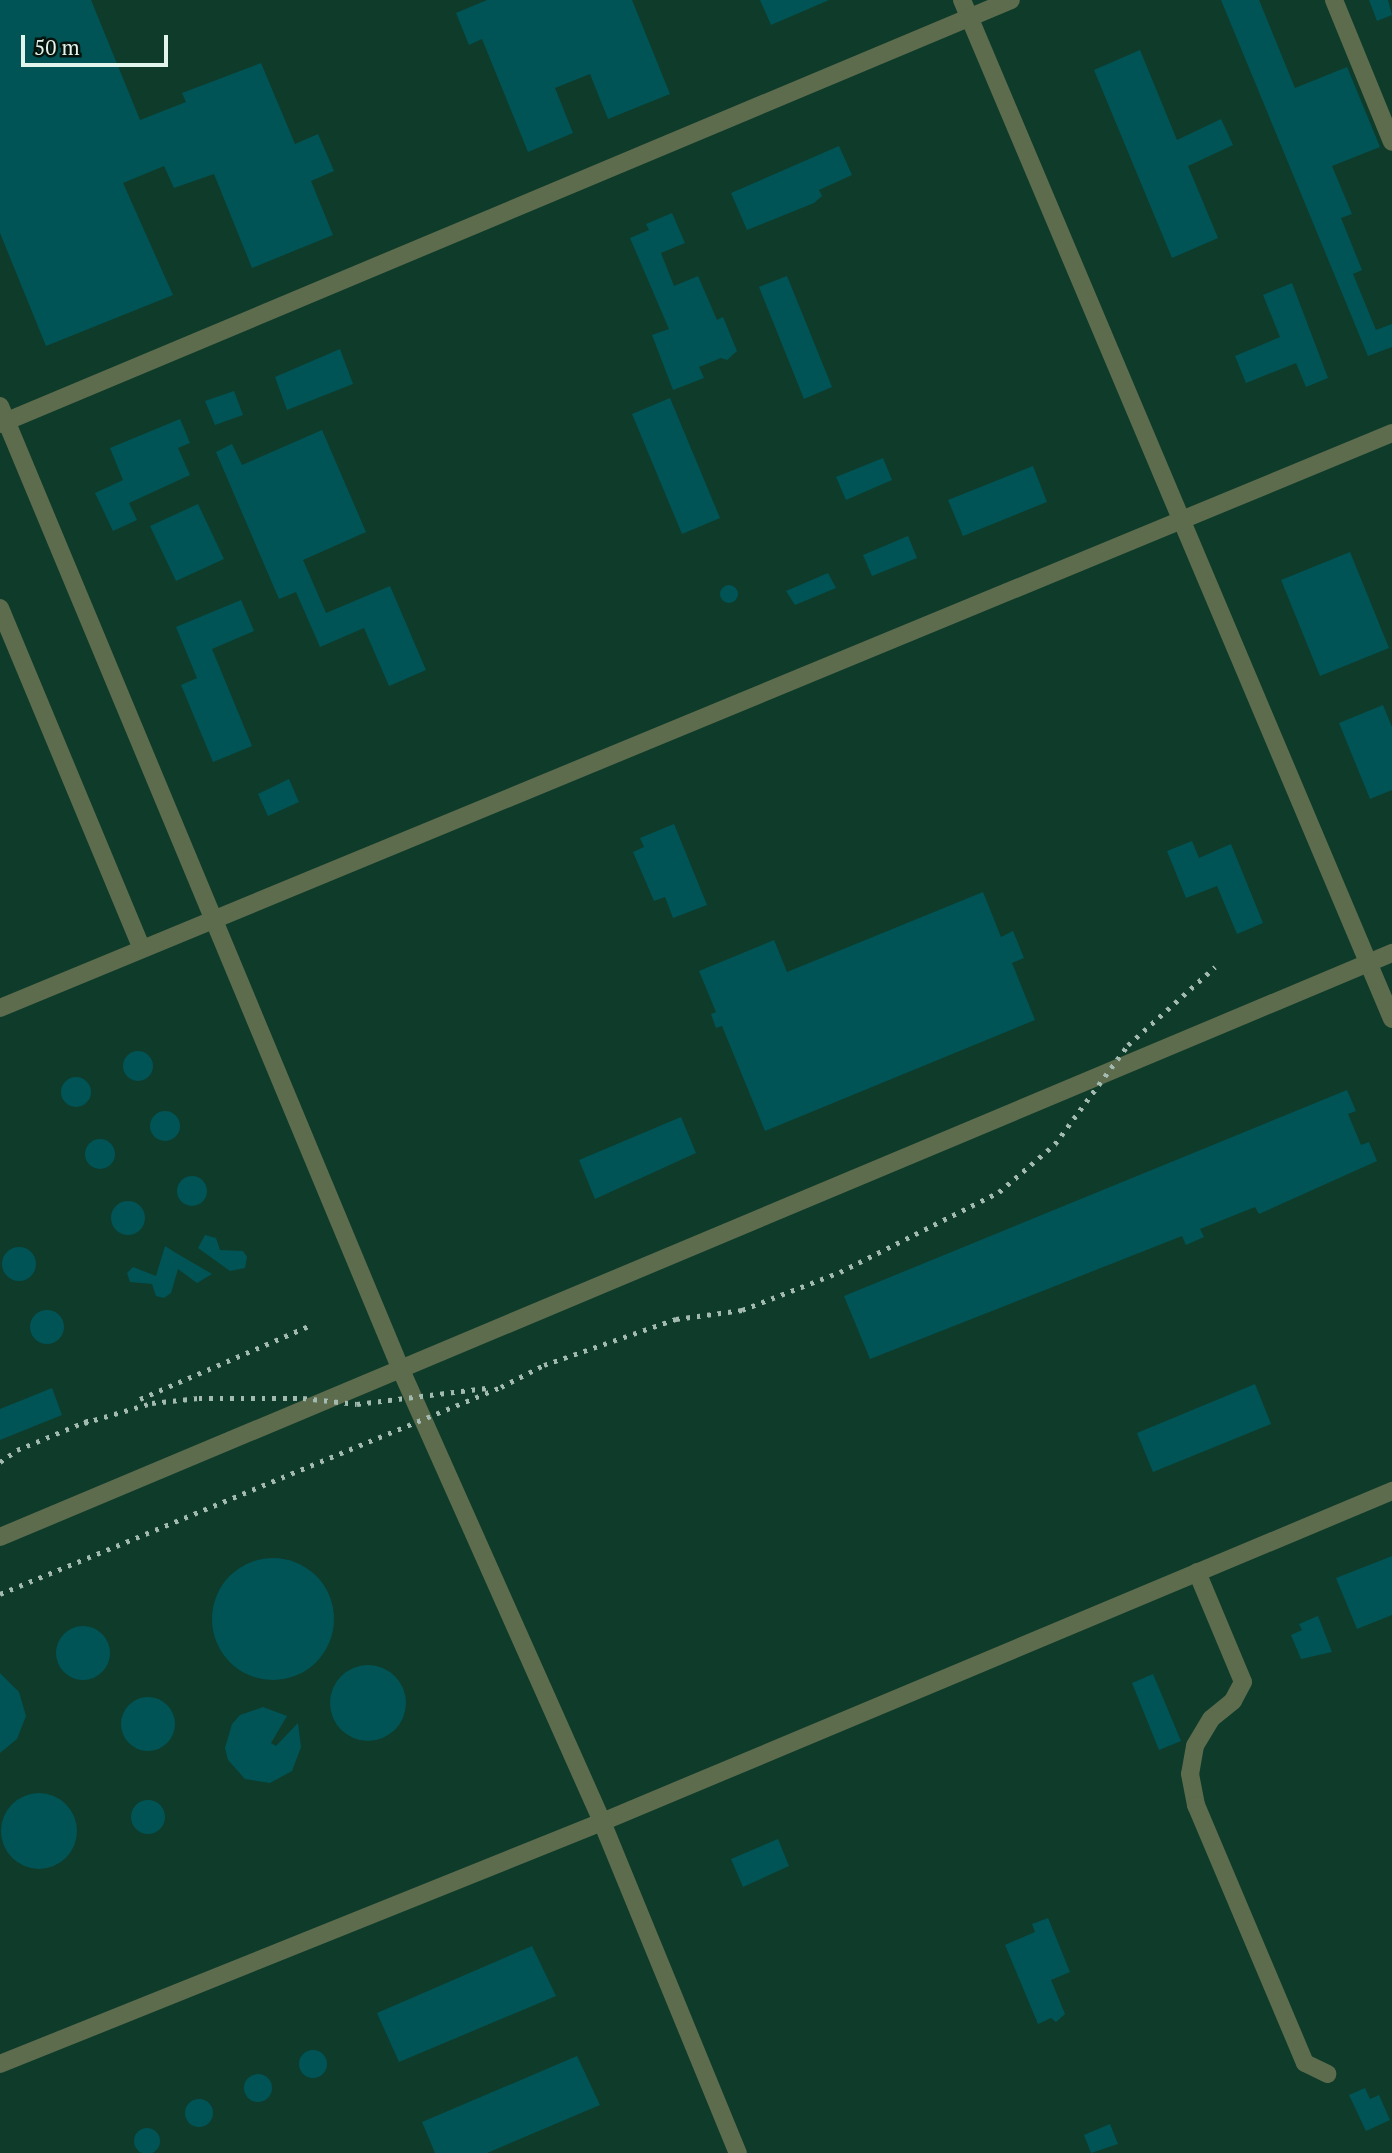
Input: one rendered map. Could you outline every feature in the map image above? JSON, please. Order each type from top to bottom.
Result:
[{"type":"lane","points":[[962,0],[1392,1018]]},
{"type":"lane","points":[[738,2153],[602,1822],[401,1370],[2,417],[1012,0]]},
{"type":"lane","points":[[1334,0],[1392,142]]},
{"type":"lane","points":[[0,1008],[1392,433]]},
{"type":"lane","points":[[0,608],[142,949]]},
{"type":"lane","points":[[0,1537],[1392,954]]},
{"type":"lane","points":[[0,2064],[602,1822],[1392,1491]]},
{"type":"lane","points":[[1197,1572],[1243,1682],[1233,1701],[1211,1719],[1195,1746],[1190,1774],[1196,1805],[1305,2063],[1328,2074]]},
{"type":"shaded area","points":[[0,0],[1392,0],[1392,2153],[0,2153]]},
{"type":"building","points":[[0,0],[91,0],[140,120],[186,102],[182,93],[261,63],[295,144],[318,134],[334,171],[311,181],[333,235],[252,268],[214,174],[174,188],[164,166],[123,183],[173,295],[46,346],[0,233]]},
{"type":"building","points":[[487,0],[632,0],[670,94],[608,119],[590,74],[555,88],[573,133],[528,152],[482,39],[469,45],[456,13]]},
{"type":"building","points":[[760,0],[829,0],[771,25]]},
{"type":"building","points":[[1221,0],[1259,0],[1295,88],[1347,67],[1380,147],[1332,166],[1352,214],[1341,218],[1362,270],[1353,274],[1376,330],[1392,324],[1392,347],[1368,356]]},
{"type":"building","points":[[1369,0],[1388,0],[1392,15],[1377,21]]},
{"type":"building","points":[[1140,50],[1177,140],[1221,119],[1233,145],[1188,166],[1218,238],[1172,258],[1094,70]]},
{"type":"building","points":[[839,146],[852,175],[819,190],[822,196],[814,203],[747,230],[731,193]]},
{"type":"building","points":[[672,213],[685,243],[661,253],[674,286],[698,276],[717,320],[723,317],[737,351],[727,360],[721,358],[699,367],[704,378],[673,390],[652,335],[669,329],[630,238],[649,230],[646,224]]},
{"type":"building","points":[[787,276],[832,387],[804,399],[759,287]]},
{"type":"building","points":[[1292,283],[1328,378],[1306,387],[1296,363],[1246,383],[1235,356],[1280,337],[1263,295]]},
{"type":"building","points":[[340,349],[353,384],[287,410],[275,377]]},
{"type":"building","points":[[234,391],[243,415],[215,425],[205,401]]},
{"type":"building","points":[[670,398],[720,518],[682,534],[632,414]]},
{"type":"building","points":[[180,419],[190,443],[178,448],[190,475],[129,503],[137,520],[113,531],[95,493],[123,480],[110,448]]},
{"type":"building","points":[[322,430],[366,532],[303,560],[326,613],[390,586],[426,670],[389,686],[364,628],[320,647],[296,592],[279,599],[216,452],[232,444],[242,465]]},
{"type":"building","points":[[883,458],[892,480],[846,500],[836,477]]},
{"type":"building","points":[[1033,466],[1047,502],[963,536],[948,500]]},
{"type":"building","points":[[198,504],[224,559],[176,581],[150,526]]},
{"type":"building","points":[[908,536],[917,558],[872,576],[863,555]]},
{"type":"building","points":[[1350,552],[1389,648],[1320,676],[1281,580]]},
{"type":"building","points":[[828,573],[836,588],[795,605],[786,591]]},
{"type":"building","points":[[725,585],[733,585],[738,594],[736,601],[725,603],[720,598],[720,590]]},
{"type":"building","points":[[241,600],[254,631],[212,649],[252,746],[213,762],[181,685],[197,678],[176,627]]},
{"type":"building","points":[[1383,705],[1392,727],[1392,790],[1370,799],[1339,723]]},
{"type":"building","points":[[289,779],[299,802],[268,816],[258,794]]},
{"type":"building","points":[[674,824],[707,905],[673,918],[665,897],[654,901],[633,852],[644,847],[640,838]]},
{"type":"building","points":[[1192,841],[1199,858],[1231,844],[1263,923],[1237,934],[1217,886],[1186,898],[1167,851]]},
{"type":"building","points":[[983,892],[1001,937],[1013,931],[1024,958],[1012,963],[1035,1020],[765,1131],[722,1026],[716,1028],[711,1014],[716,1012],[699,971],[774,940],[787,972]]},
{"type":"building","points":[[138,1051],[144,1052],[152,1060],[152,1072],[144,1080],[138,1081],[132,1080],[124,1072],[123,1066],[124,1060],[132,1052]]},
{"type":"building","points":[[76,1077],[82,1078],[90,1086],[90,1098],[82,1106],[76,1107],[70,1106],[62,1098],[61,1092],[62,1086],[70,1078]]},
{"type":"building","points":[[1347,1090],[1356,1111],[1348,1114],[1361,1145],[1369,1142],[1377,1161],[1259,1214],[1255,1207],[1200,1229],[1204,1237],[1186,1245],[1182,1236],[870,1359],[844,1296]]},
{"type":"building","points":[[165,1111],[171,1112],[179,1120],[179,1132],[171,1140],[165,1141],[159,1140],[151,1132],[150,1126],[151,1120],[159,1112]]},
{"type":"building","points":[[681,1117],[696,1153],[595,1199],[579,1160]]},
{"type":"building","points":[[100,1139],[106,1140],[114,1148],[114,1160],[106,1168],[100,1169],[94,1168],[86,1160],[85,1154],[86,1148],[94,1140]]},
{"type":"building","points":[[192,1176],[198,1177],[206,1185],[206,1197],[198,1205],[192,1206],[186,1205],[178,1197],[177,1191],[178,1185],[186,1177]]},
{"type":"building","points":[[128,1201],[140,1206],[145,1218],[140,1230],[128,1235],[116,1230],[111,1218],[116,1206]]},
{"type":"building","points":[[205,1235],[216,1238],[220,1250],[243,1251],[247,1257],[245,1268],[230,1271],[198,1248]]},
{"type":"building","points":[[165,1246],[212,1274],[197,1283],[178,1269],[171,1293],[164,1298],[156,1296],[152,1284],[130,1282],[127,1273],[133,1267],[156,1276]]},
{"type":"building","points":[[19,1247],[31,1252],[36,1264],[31,1276],[19,1281],[7,1276],[2,1264],[7,1252]]},
{"type":"building","points":[[47,1310],[59,1315],[64,1327],[59,1339],[47,1344],[35,1339],[30,1327],[35,1315]]},
{"type":"building","points":[[1255,1384],[1271,1424],[1153,1472],[1137,1433]]},
{"type":"building","points":[[52,1388],[62,1415],[0,1440],[0,1409]]},
{"type":"building","points":[[1392,1556],[1392,1615],[1357,1629],[1336,1578]]},
{"type":"building","points":[[273,1558],[296,1563],[316,1576],[329,1596],[334,1619],[329,1642],[316,1662],[296,1675],[273,1680],[250,1675],[230,1662],[217,1642],[212,1619],[217,1596],[230,1576],[250,1563]]},
{"type":"building","points":[[1318,1616],[1332,1652],[1301,1659],[1291,1635],[1302,1630],[1299,1624]]},
{"type":"building","points":[[83,1626],[102,1634],[110,1653],[102,1672],[83,1680],[64,1672],[56,1653],[64,1634]]},
{"type":"building","points":[[368,1665],[382,1668],[395,1676],[403,1689],[406,1703],[403,1717],[395,1730],[382,1738],[368,1741],[354,1738],[341,1730],[333,1717],[330,1703],[333,1689],[341,1676],[354,1668]]},
{"type":"building","points":[[0,1673],[19,1692],[26,1716],[17,1739],[0,1753]]},
{"type":"building","points":[[1153,1674],[1181,1741],[1159,1750],[1132,1683]]},
{"type":"building","points":[[148,1697],[167,1705],[175,1724],[167,1743],[148,1751],[129,1743],[121,1724],[129,1705]]},
{"type":"building","points":[[263,1707],[287,1716],[271,1743],[276,1746],[298,1723],[301,1747],[292,1771],[270,1783],[245,1779],[228,1760],[225,1748],[232,1724],[240,1715]]},
{"type":"building","points":[[39,1793],[53,1796],[66,1804],[74,1817],[77,1831],[74,1845],[66,1858],[53,1866],[39,1869],[25,1866],[12,1858],[4,1845],[1,1831],[4,1817],[12,1804],[25,1796]]},
{"type":"building","points":[[148,1800],[160,1805],[165,1817],[160,1829],[148,1834],[136,1829],[131,1817],[136,1805]]},
{"type":"building","points":[[778,1839],[789,1866],[743,1887],[731,1859]]},
{"type":"building","points":[[1048,1918],[1070,1972],[1051,1980],[1065,2014],[1056,2022],[1051,2018],[1038,2024],[1005,1945],[1035,1932],[1032,1924]]},
{"type":"building","points":[[532,1946],[556,1996],[399,2062],[377,2013]]},
{"type":"building","points":[[313,2050],[323,2054],[327,2064],[323,2074],[313,2078],[303,2074],[299,2064],[303,2054]]},
{"type":"building","points":[[577,2056],[600,2105],[487,2153],[435,2153],[422,2122]]},
{"type":"building","points":[[258,2074],[268,2078],[272,2088],[268,2098],[258,2102],[248,2098],[244,2088],[248,2078]]},
{"type":"building","points":[[1365,2088],[1370,2099],[1379,2095],[1390,2120],[1366,2131],[1349,2095]]},
{"type":"building","points":[[199,2099],[209,2103],[213,2113],[209,2123],[199,2127],[189,2123],[185,2113],[189,2103]]},
{"type":"building","points":[[1110,2124],[1118,2144],[1091,2153],[1084,2135]]},
{"type":"building","points":[[147,2128],[156,2132],[160,2141],[156,2150],[147,2154],[138,2150],[134,2141],[138,2132]]},
{"type":"railway","points":[[0,1594],[501,1387],[544,1365],[676,1319],[742,1310],[840,1272],[999,1192],[1055,1144],[1128,1045],[1215,967]]},
{"type":"railway","points":[[140,1399],[311,1325]]},
{"type":"railway","points":[[84,1423],[152,1403],[199,1398],[303,1398],[357,1404],[486,1388]]},
{"type":"railway","points":[[0,1462],[17,1450],[92,1419]]}]
